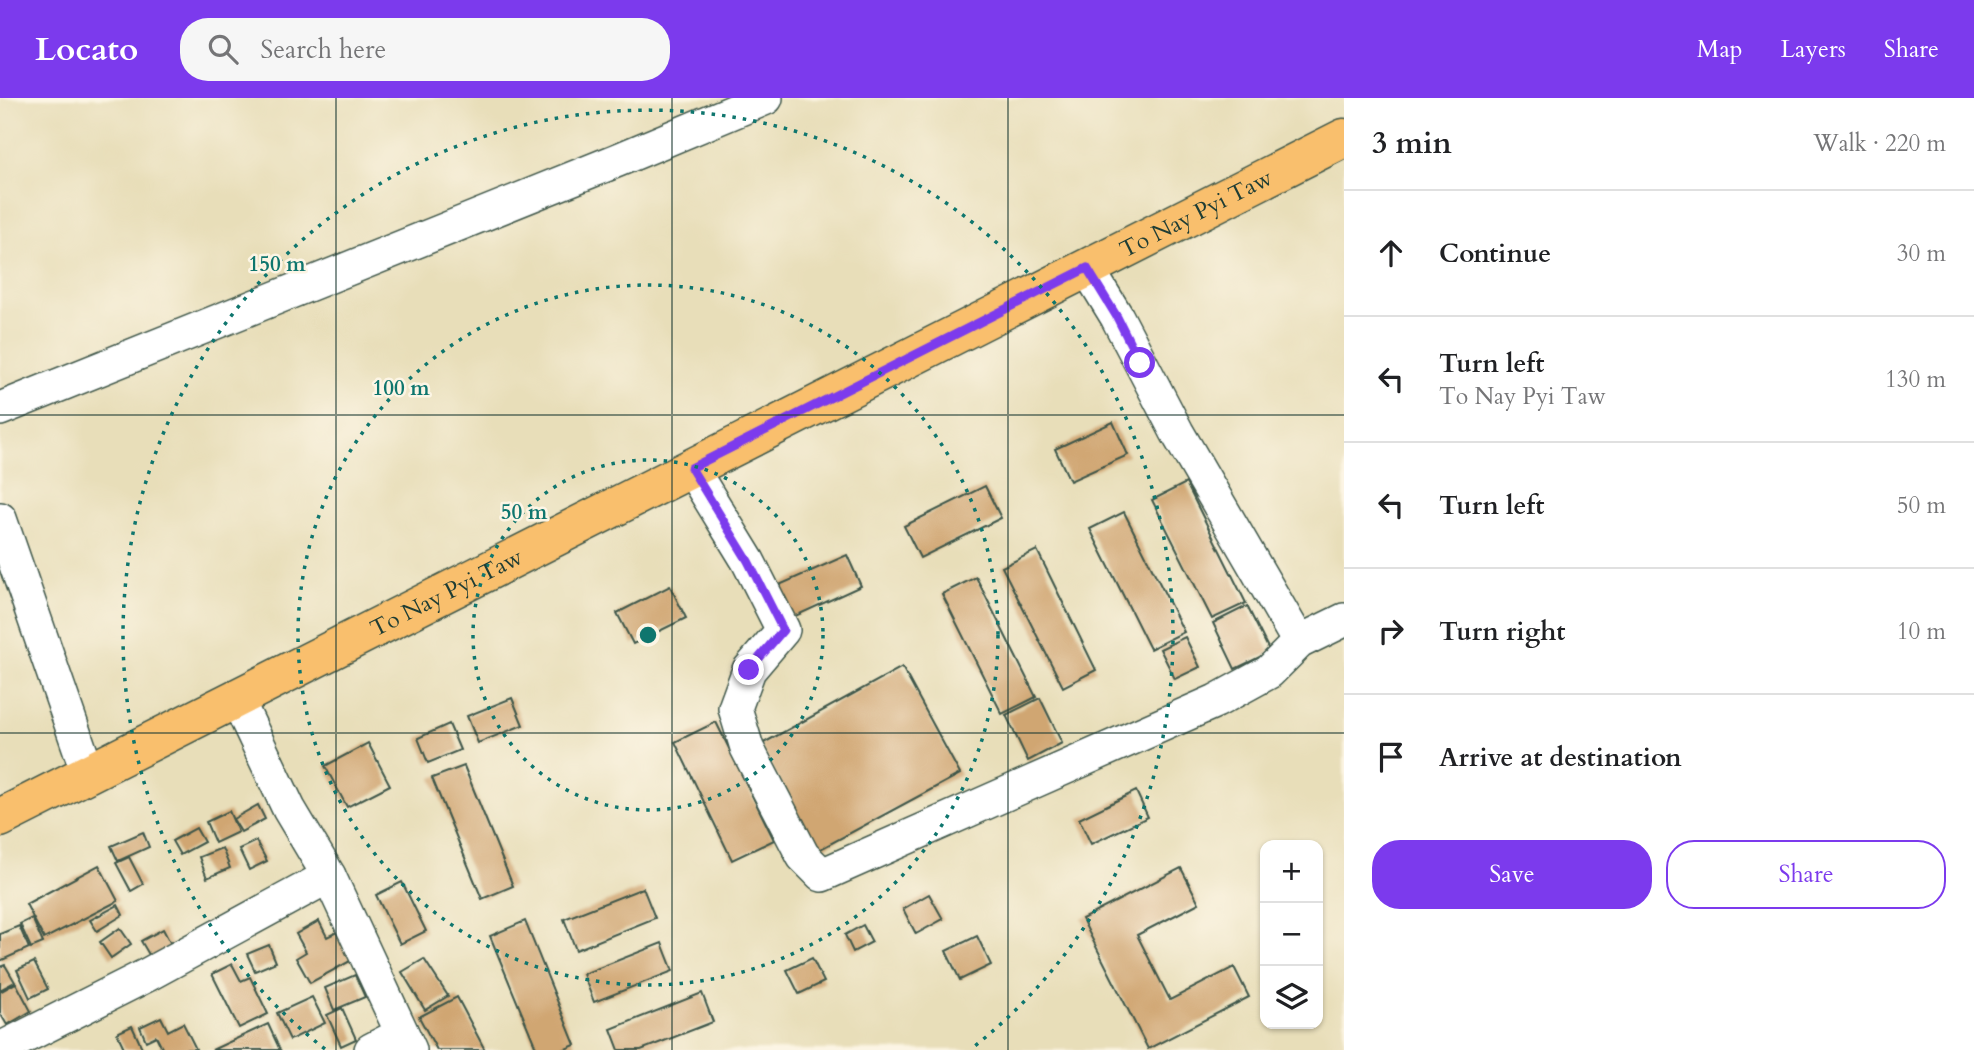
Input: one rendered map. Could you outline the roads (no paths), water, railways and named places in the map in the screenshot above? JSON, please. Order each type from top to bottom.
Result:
[{"type":"main road","name":"To Nay Pyi Taw","points":[[0,818],[1344,138]]},
{"type":"street","points":[[0,409],[766,98]]},
{"type":"street","points":[[1087,268],[1117,317],[1177,432],[1299,642]]},
{"type":"street","points":[[691,468],[748,561],[783,630],[749,670],[735,708],[747,748],[803,856],[822,875],[1216,701],[1269,672],[1299,642],[1344,620]]},
{"type":"street","points":[[0,519],[88,772]]},
{"type":"street","points":[[236,697],[289,809],[329,876],[406,1042],[371,1050]]},
{"type":"street","points":[[0,1049],[146,975],[329,876]]}]
